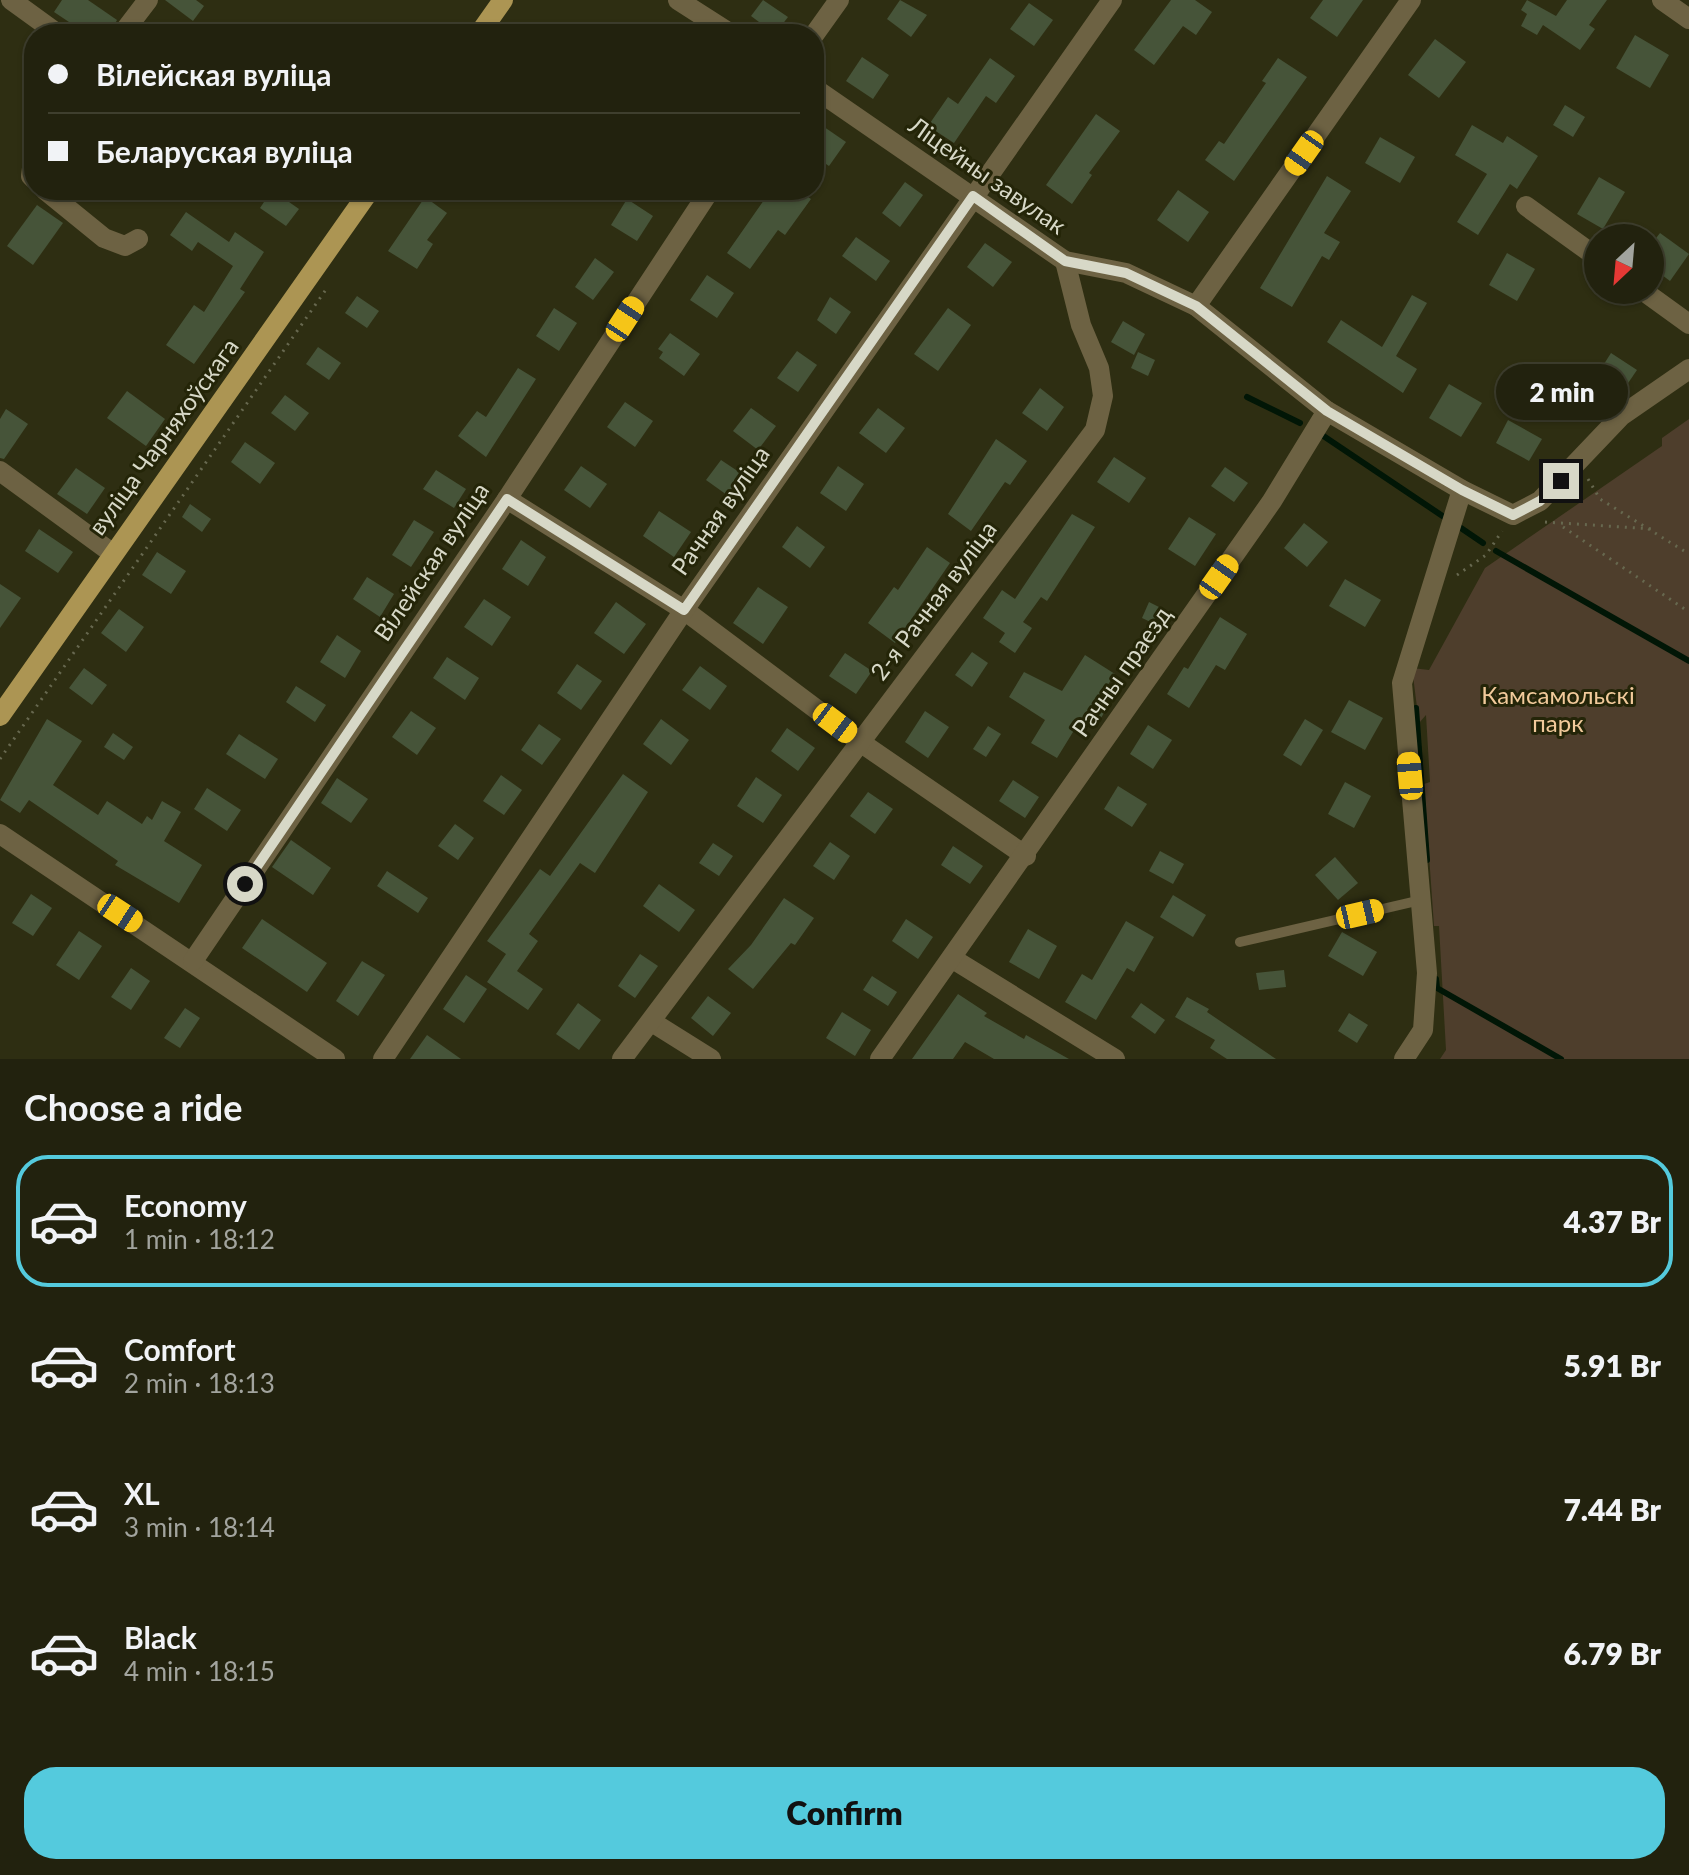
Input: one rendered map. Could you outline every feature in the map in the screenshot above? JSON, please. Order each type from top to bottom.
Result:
[{"type":"main road","points":[[486,24],[503,0]]},
{"type":"main road","name":"вуліца Чарняхоўскага","points":[[0,716],[112,553],[375,200]]},
{"type":"street","points":[[11,0],[44,24]]},
{"type":"street","points":[[130,24],[148,0]]},
{"type":"street","points":[[678,0],[715,24]]},
{"type":"street","points":[[822,24],[839,0]]},
{"type":"street","name":"Рачная вуліца","points":[[383,1059],[684,610],[1112,0]]},
{"type":"street","points":[[1196,306],[1411,0]]},
{"type":"street","points":[[1662,0],[1689,19]]},
{"type":"street","name":"Ліцейны завулак","points":[[824,95],[1065,261],[1126,273],[1196,306],[1327,411],[1462,490],[1513,515]]},
{"type":"street","points":[[57,200],[104,238],[125,246],[138,239]]},
{"type":"street","name":"Вілейская вуліца","points":[[193,961],[507,499],[703,200]]},
{"type":"street","points":[[1526,206],[1584,248]]},
{"type":"street","name":"2-я Рачная вуліца","points":[[622,1059],[1095,430],[1103,396],[1099,368],[1081,325],[1065,261]]},
{"type":"street","points":[[1661,304],[1689,324]]},
{"type":"street","points":[[1513,515],[1540,501],[1621,416],[1689,369]]},
{"type":"street","name":"Рачны праезд","points":[[880,1059],[1026,856],[1272,501],[1327,411]]},
{"type":"street","points":[[0,471],[112,553]]},
{"type":"street","points":[[1404,1059],[1423,1030],[1427,973],[1402,683],[1462,490]]},
{"type":"street","points":[[507,499],[684,610],[860,742],[1026,856]]},
{"type":"street","points":[[0,834],[335,1059]]},
{"type":"street","points":[[953,959],[1115,1059]]},
{"type":"street","points":[[652,1022],[711,1059]]},
{"type":"lane","points":[[1240,942],[1421,900]]},
{"type":"path","points":[[0,759],[333,281]]},
{"type":"path","points":[[1582,460],[1589,483],[1600,499],[1689,554]]},
{"type":"path","points":[[1428,595],[1486,555],[1513,515],[1560,525],[1653,529]]},
{"type":"path","points":[[1560,525],[1689,612]]},
{"type":"green space","name":"Камсамольскі парк","points":[[1689,419],[1689,1059],[1440,1059],[1446,1050],[1439,926],[1434,926],[1424,784],[1430,782],[1426,715],[1419,723],[1412,668],[1429,670],[1485,568],[1662,446],[1662,438]]},
{"type":"building","points":[[62,0],[88,0],[117,20],[115,24],[72,24],[54,12]]},
{"type":"building","points":[[165,0],[196,0],[204,6],[193,21]]},
{"type":"building","points":[[763,0],[788,17],[783,24],[762,24],[751,16]]},
{"type":"building","points":[[900,0],[927,15],[911,37],[887,19]]},
{"type":"building","points":[[1171,0],[1195,0],[1212,12],[1196,35],[1183,26],[1154,65],[1134,50]]},
{"type":"building","points":[[1323,0],[1363,0],[1337,37],[1310,18]]},
{"type":"building","points":[[1527,0],[1556,16],[1567,0],[1607,0],[1589,25],[1595,29],[1580,50],[1543,25],[1537,35],[1521,26],[1527,14],[1521,10]]},
{"type":"building","points":[[1029,3],[1053,20],[1034,46],[1010,29]]},
{"type":"building","points":[[1635,35],[1669,55],[1650,88],[1616,68]]},
{"type":"building","points":[[1435,39],[1466,62],[1439,98],[1408,75]]},
{"type":"building","points":[[862,57],[889,75],[873,99],[846,81]]},
{"type":"building","points":[[990,58],[1015,76],[996,103],[986,96],[954,143],[928,126],[948,97],[958,104]]},
{"type":"building","points":[[1278,58],[1307,77],[1234,181],[1205,160],[1219,141],[1224,144],[1266,83],[1262,81]]},
{"type":"building","points":[[1565,105],[1585,117],[1573,137],[1553,125]]},
{"type":"building","points":[[1096,114],[1120,131],[1089,173],[1092,175],[1072,204],[1046,185]]},
{"type":"building","points":[[1472,125],[1503,143],[1507,136],[1538,156],[1517,189],[1510,184],[1478,235],[1457,222],[1487,174],[1455,155]]},
{"type":"building","points":[[824,127],[846,142],[829,166],[824,163]]},
{"type":"building","points":[[1380,137],[1415,157],[1400,183],[1365,163]]},
{"type":"building","points":[[1327,176],[1351,191],[1324,233],[1340,242],[1329,260],[1322,256],[1292,307],[1260,288]]},
{"type":"building","points":[[1599,177],[1625,192],[1606,224],[1594,224],[1577,214]]},
{"type":"building","points":[[905,182],[923,195],[900,227],[882,213]]},
{"type":"building","points":[[1178,190],[1209,212],[1188,242],[1157,220]]},
{"type":"building","points":[[265,200],[286,200],[299,209],[286,226],[260,208]]},
{"type":"building","points":[[423,200],[429,200],[447,213],[427,240],[433,244],[417,269],[388,251]]},
{"type":"building","points":[[626,200],[653,216],[637,241],[611,225]]},
{"type":"building","points":[[764,200],[810,200],[785,235],[778,230],[750,269],[727,253]]},
{"type":"building","points":[[37,205],[63,223],[33,265],[7,246]]},
{"type":"building","points":[[186,212],[229,242],[235,232],[264,252],[240,289],[245,292],[194,364],[166,345],[194,305],[204,312],[233,266],[198,242],[192,251],[170,235]]},
{"type":"building","points":[[1664,236],[1689,254],[1670,281],[1664,276]]},
{"type":"building","points":[[856,237],[890,261],[876,281],[842,256]]},
{"type":"building","points":[[985,243],[1012,262],[993,287],[967,267]]},
{"type":"building","points":[[1507,253],[1535,269],[1517,301],[1489,285]]},
{"type":"building","points":[[595,258],[614,272],[593,300],[575,287]]},
{"type":"building","points":[[707,275],[734,293],[717,318],[690,300]]},
{"type":"building","points":[[1412,295],[1427,303],[1396,356],[1417,369],[1403,393],[1327,342],[1341,320],[1382,347]]},
{"type":"building","points":[[357,296],[379,311],[367,328],[345,313]]},
{"type":"building","points":[[830,297],[851,312],[836,334],[817,320]]},
{"type":"building","points":[[554,308],[577,323],[559,351],[536,336]]},
{"type":"building","points":[[948,308],[971,325],[938,371],[914,354]]},
{"type":"building","points":[[1123,321],[1145,334],[1134,355],[1111,342]]},
{"type":"building","points":[[670,333],[700,354],[684,376],[659,358],[663,352],[658,349]]},
{"type":"building","points":[[318,347],[341,363],[329,380],[306,364]]},
{"type":"building","points":[[797,351],[817,365],[798,392],[777,378]]},
{"type":"building","points":[[1138,352],[1155,360],[1148,376],[1131,368]]},
{"type":"building","points":[[1611,353],[1637,370],[1622,392],[1597,375]]},
{"type":"building","points":[[518,368],[536,379],[486,457],[458,436],[477,411],[486,417]]},
{"type":"building","points":[[1520,374],[1536,383],[1525,401],[1510,392]]},
{"type":"building","points":[[1575,381],[1596,393],[1587,409],[1566,396]]},
{"type":"building","points":[[1449,384],[1482,403],[1461,437],[1429,418]]},
{"type":"building","points":[[1040,388],[1064,407],[1047,431],[1022,413]]},
{"type":"building","points":[[127,391],[165,419],[146,446],[107,418]]},
{"type":"building","points":[[285,395],[309,413],[295,431],[271,413]]},
{"type":"building","points":[[625,402],[653,421],[635,447],[607,427]]},
{"type":"building","points":[[751,408],[776,426],[758,450],[733,431]]},
{"type":"building","points":[[878,408],[905,428],[886,453],[859,433]]},
{"type":"building","points":[[6,409],[28,424],[4,459],[0,458],[0,419]]},
{"type":"building","points":[[1508,420],[1542,439],[1529,461],[1496,443]]},
{"type":"building","points":[[996,439],[1027,461],[1010,485],[1005,482],[971,531],[948,514]]},
{"type":"building","points":[[245,442],[275,463],[260,484],[231,462]]},
{"type":"building","points":[[1114,457],[1146,478],[1129,503],[1097,482]]},
{"type":"building","points":[[721,460],[742,474],[727,495],[706,480]]},
{"type":"building","points":[[581,466],[607,484],[590,508],[564,490]]},
{"type":"building","points":[[838,466],[864,484],[846,511],[820,493]]},
{"type":"building","points":[[1225,467],[1248,483],[1234,502],[1211,486]]},
{"type":"building","points":[[76,468],[105,488],[87,514],[57,494]]},
{"type":"building","points":[[436,470],[466,489],[454,508],[423,489]]},
{"type":"building","points":[[190,504],[211,519],[202,532],[182,517]]},
{"type":"building","points":[[659,511],[691,532],[674,557],[643,536]]},
{"type":"building","points":[[1072,514],[1095,527],[1047,601],[1041,597],[1023,622],[1032,628],[1015,653],[999,642],[1005,633],[983,618],[1002,590],[1015,599]]},
{"type":"building","points":[[1189,517],[1216,534],[1195,566],[1168,549]]},
{"type":"building","points":[[414,520],[434,532],[411,567],[392,555]]},
{"type":"building","points":[[1304,523],[1328,542],[1307,567],[1284,548]]},
{"type":"building","points":[[797,526],[825,547],[810,568],[782,547]]},
{"type":"building","points":[[39,529],[73,552],[58,573],[25,551]]},
{"type":"building","points":[[521,540],[546,557],[528,586],[502,569]]},
{"type":"building","points":[[927,547],[950,563],[895,643],[868,623],[894,587],[898,590]]},
{"type":"building","points":[[157,552],[186,571],[171,594],[142,575]]},
{"type":"building","points":[[367,577],[394,594],[380,617],[353,599]]},
{"type":"building","points":[[1345,579],[1381,600],[1365,627],[1329,606]]},
{"type":"building","points":[[0,584],[21,598],[0,628]]},
{"type":"building","points":[[758,587],[788,607],[763,644],[733,623]]},
{"type":"building","points":[[484,599],[511,617],[492,646],[464,627]]},
{"type":"building","points":[[616,602],[646,624],[624,654],[594,633]]},
{"type":"building","points":[[1149,602],[1169,612],[1161,627],[1142,618]]},
{"type":"building","points":[[119,609],[144,627],[126,652],[101,633]]},
{"type":"building","points":[[1220,617],[1247,634],[1225,670],[1216,665],[1189,708],[1167,694],[1184,667],[1188,669]]},
{"type":"building","points":[[337,635],[361,651],[345,678],[320,662]]},
{"type":"building","points":[[972,652],[988,663],[972,687],[955,675]]},
{"type":"building","points":[[845,653],[872,671],[856,694],[829,676]]},
{"type":"building","points":[[1085,655],[1115,674],[1094,706],[1104,713],[1095,728],[1081,719],[1057,758],[1031,743],[1045,720],[1009,697],[1024,672],[1062,691]]},
{"type":"building","points":[[447,657],[479,678],[465,700],[433,678]]},
{"type":"building","points":[[577,664],[602,681],[581,710],[557,693]]},
{"type":"building","points":[[700,666],[727,686],[710,710],[682,690]]},
{"type":"building","points":[[84,668],[107,685],[92,705],[69,688]]},
{"type":"building","points":[[296,686],[326,705],[315,722],[286,702]]},
{"type":"building","points":[[1349,700],[1383,718],[1365,750],[1331,732]]},
{"type":"building","points":[[411,711],[436,728],[417,755],[392,737]]},
{"type":"building","points":[[925,711],[949,727],[928,758],[905,742]]},
{"type":"building","points":[[47,719],[82,741],[53,785],[98,815],[107,801],[142,824],[147,816],[152,820],[162,801],[181,812],[164,841],[202,865],[179,903],[115,865],[118,861],[29,800],[20,813],[0,800]]},
{"type":"building","points":[[661,719],[689,740],[671,765],[643,744]]},
{"type":"building","points":[[1305,719],[1323,730],[1301,766],[1283,755]]},
{"type":"building","points":[[539,724],[561,739],[542,765],[521,750]]},
{"type":"building","points":[[1148,725],[1172,740],[1153,769],[1130,754]]},
{"type":"building","points":[[988,726],[1001,734],[986,757],[973,749]]},
{"type":"building","points":[[787,728],[815,748],[798,771],[771,751]]},
{"type":"building","points":[[113,733],[133,747],[124,760],[104,747]]},
{"type":"building","points":[[239,734],[278,759],[265,779],[226,754]]},
{"type":"building","points":[[623,774],[648,792],[595,873],[580,863],[529,934],[538,941],[517,971],[543,989],[528,1010],[487,982],[506,954],[487,941],[540,869],[550,876]]},
{"type":"building","points":[[501,775],[522,790],[504,815],[483,801]]},
{"type":"building","points":[[756,777],[782,795],[763,823],[737,806]]},
{"type":"building","points":[[337,778],[368,799],[351,823],[321,803]]},
{"type":"building","points":[[1013,780],[1039,797],[1025,818],[999,801]]},
{"type":"building","points":[[1345,782],[1371,796],[1354,828],[1328,814]]},
{"type":"building","points":[[1118,786],[1147,804],[1132,827],[1104,809]]},
{"type":"building","points":[[207,788],[241,810],[227,831],[194,809]]},
{"type":"building","points":[[868,792],[893,809],[875,834],[850,816]]},
{"type":"building","points":[[455,824],[474,838],[458,860],[438,846]]},
{"type":"building","points":[[291,840],[331,868],[313,895],[272,867]]},
{"type":"building","points":[[830,842],[850,856],[834,880],[813,866]]},
{"type":"building","points":[[713,843],[733,856],[719,876],[699,863]]},
{"type":"building","points":[[953,846],[983,866],[970,884],[941,865]]},
{"type":"building","points":[[1160,851],[1184,864],[1173,884],[1149,871]]},
{"type":"building","points":[[1335,857],[1358,883],[1338,900],[1315,875]]},
{"type":"building","points":[[387,871],[428,898],[418,913],[377,886]]},
{"type":"building","points":[[659,884],[695,910],[679,932],[643,906]]},
{"type":"building","points":[[31,894],[52,908],[33,936],[12,923]]},
{"type":"building","points":[[1173,895],[1206,915],[1193,937],[1160,917]]},
{"type":"building","points":[[784,898],[814,918],[795,945],[791,943],[753,989],[728,969],[751,945]]},
{"type":"building","points":[[262,919],[327,963],[307,992],[242,948]]},
{"type":"building","points":[[906,919],[933,937],[918,959],[892,941]]},
{"type":"building","points":[[1126,921],[1154,937],[1134,972],[1127,968],[1096,1020],[1065,1002],[1082,974],[1092,980]]},
{"type":"building","points":[[1028,929],[1057,946],[1039,979],[1009,962]]},
{"type":"building","points":[[79,931],[102,946],[79,980],[56,965]]},
{"type":"building","points":[[1342,932],[1377,952],[1363,976],[1328,956]]},
{"type":"building","points":[[640,954],[658,966],[635,998],[618,986]]},
{"type":"building","points":[[362,961],[385,975],[358,1016],[336,1001]]},
{"type":"building","points":[[131,968],[150,981],[131,1010],[111,997]]},
{"type":"building","points":[[1284,970],[1286,987],[1259,990],[1256,973]]},
{"type":"building","points":[[466,975],[487,989],[464,1023],[443,1009]]},
{"type":"building","points":[[872,976],[897,992],[888,1006],[863,990]]},
{"type":"building","points":[[958,994],[987,1013],[984,1016],[1024,1039],[1026,1035],[1069,1059],[994,1059],[965,1042],[953,1059],[912,1059]]},
{"type":"building","points":[[708,996],[731,1013],[713,1036],[691,1018]]},
{"type":"building","points":[[1187,997],[1209,1009],[1207,1012],[1276,1059],[1227,1059],[1210,1048],[1215,1040],[1175,1017]]},
{"type":"building","points":[[578,1003],[601,1020],[579,1050],[556,1034]]},
{"type":"building","points":[[1141,1003],[1165,1020],[1155,1034],[1131,1017]]},
{"type":"building","points":[[185,1008],[200,1018],[180,1048],[164,1038]]},
{"type":"building","points":[[842,1012],[871,1030],[855,1056],[826,1038]]},
{"type":"building","points":[[1349,1013],[1368,1025],[1357,1043],[1338,1031]]},
{"type":"building","points":[[427,1035],[461,1059],[410,1059]]},
{"type":"waterway","points":[[1247,397],[1300,423]]},
{"type":"waterway","points":[[1319,433],[1447,519]]},
{"type":"waterway","points":[[1458,526],[1483,543]]},
{"type":"waterway","points":[[1496,551],[1689,661]]},
{"type":"waterway","points":[[1416,708],[1427,860]]},
{"type":"waterway","points":[[1436,979],[1437,988],[1561,1059]]},
{"type":"route","points":[[245,884],[507,499],[684,610],[973,196],[1065,261],[1126,273],[1196,306],[1327,411],[1462,490],[1513,515],[1540,501],[1561,481]]}]
